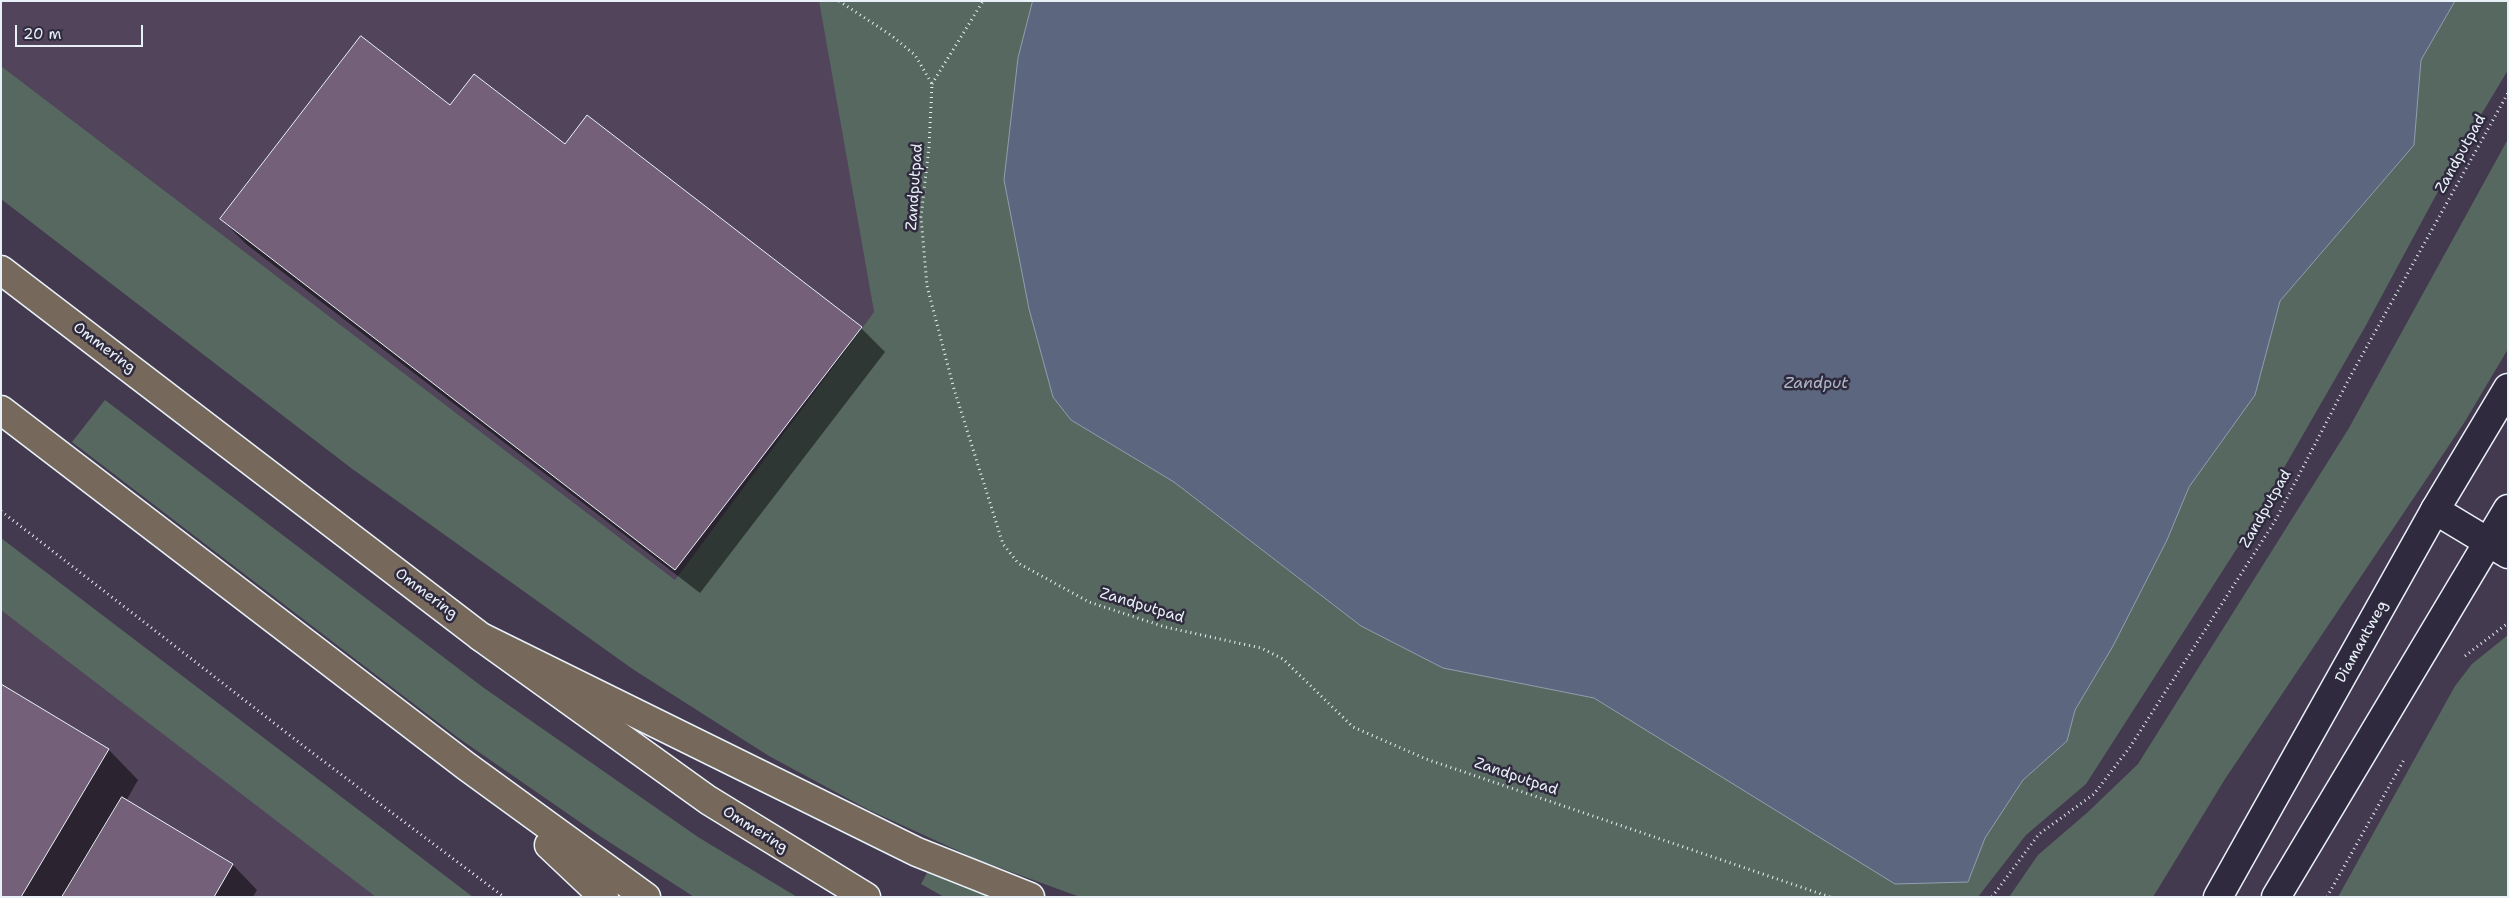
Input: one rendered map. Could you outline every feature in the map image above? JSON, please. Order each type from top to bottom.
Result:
[{"type":"main road","name":"Ommering","points":[[1,270],[481,637],[708,800],[866,897]]},
{"type":"main road","points":[[1,410],[466,766],[646,897]]},
{"type":"main road","points":[[481,637],[917,852],[1030,897]]},
{"type":"main road","points":[[466,766],[604,897]]},
{"type":"street","name":"Diamantweg","points":[[2218,897],[2435,510],[2508,388]]},
{"type":"street","points":[[2276,897],[2498,548],[2508,509]]},
{"type":"street","points":[[2435,510],[2498,548]]},
{"type":"path","points":[[838,1],[892,36],[914,56],[932,84],[983,1]]},
{"type":"path","name":"Zandputpad","points":[[932,84],[929,147],[921,217],[926,286],[954,389],[1003,544],[1018,564],[1089,602],[1165,627],[1260,648],[1283,659],[1353,727],[1426,759],[1830,897]]},
{"type":"path","name":"Zandputpad","points":[[1992,897],[2039,834],[2094,794],[2130,747],[2275,521],[2355,368],[2508,94]]},
{"type":"path","points":[[1,511],[310,751],[504,897]]},
{"type":"path","points":[[2461,658],[2508,623]]},
{"type":"path","points":[[2326,897],[2408,752]]},
{"type":"shaded area","points":[[1,1],[819,1],[874,312],[675,580],[1,66]]},
{"type":"shaded area","points":[[1,568],[431,897],[1,897]]},
{"type":"green space","points":[[819,1],[1033,1],[1018,58],[1004,181],[1029,309],[1053,397],[1071,420],[1174,482],[1361,626],[1443,668],[1594,698],[1623,716],[1968,882],[1985,838],[2023,780],[2067,741],[2075,710],[2113,646],[2167,540],[2189,487],[2255,395],[2280,301],[2414,145],[2421,60],[2455,1],[2508,1],[2508,70],[2463,145],[2365,327],[2243,539],[2086,784],[2026,835],[1978,897],[1080,897],[976,859],[869,810],[769,756],[634,670],[351,468],[1,199],[1,66],[675,580],[874,312]]},
{"type":"green space","points":[[2508,139],[2508,349],[2464,423],[2225,779],[2153,897],[2009,897],[2038,855],[2088,812],[2138,764],[2349,428]]},
{"type":"green space","points":[[105,400],[484,688],[698,837],[797,897],[694,897],[600,836],[457,737],[72,442]]},
{"type":"green space","points":[[1,538],[473,897],[376,897],[1,610]]},
{"type":"green space","points":[[2508,635],[2508,897],[2338,897],[2455,686],[2472,664]]},
{"type":"green space","points":[[928,871],[989,897],[944,897],[921,884]]},
{"type":"water","name":"Zandput","points":[[1033,1],[2455,1],[2421,60],[2414,145],[2280,301],[2255,395],[2189,487],[2167,540],[2113,646],[2075,710],[2067,741],[2023,780],[1985,838],[1968,882],[1895,884],[1594,698],[1443,668],[1361,626],[1174,482],[1071,420],[1053,397],[1029,309],[1004,180],[1018,58]]},
{"type":"building","points":[[361,36],[450,105],[474,74],[565,144],[587,115],[862,327],[675,570],[220,219]]},
{"type":"building","points":[[1,684],[109,749],[21,897],[1,897]]},
{"type":"building","points":[[122,797],[233,864],[214,897],[62,897]]}]
